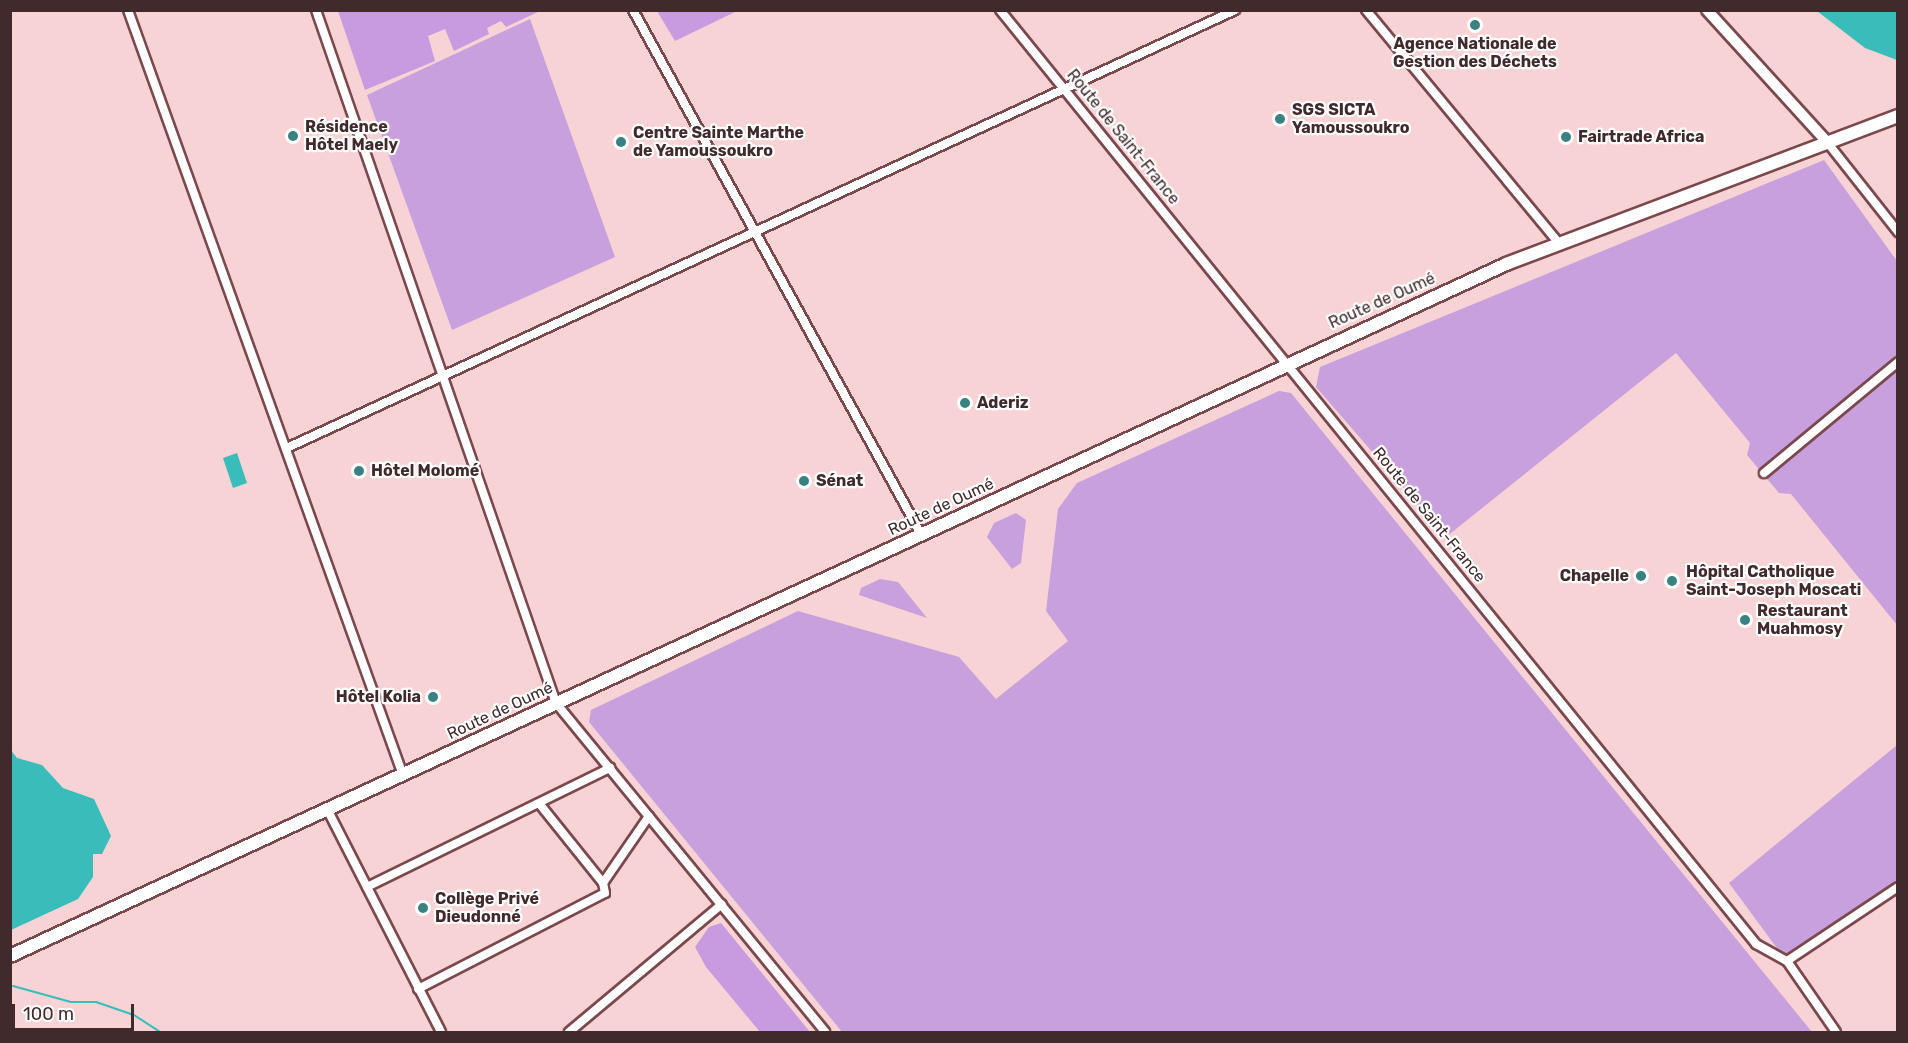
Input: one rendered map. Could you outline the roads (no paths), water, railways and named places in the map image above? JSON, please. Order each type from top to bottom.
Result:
[{"type":"main road","name":"Route de Oumé","points":[[10,956],[403,776],[1284,364],[1558,242],[1898,116]]},
{"type":"street","points":[[128,10],[289,447],[403,776]]},
{"type":"street","points":[[316,10],[556,703],[825,1032]]},
{"type":"street","points":[[633,10],[921,534]]},
{"type":"street","name":"Route de Saint-France","points":[[1000,10],[1284,364],[1756,944],[1786,961],[1836,1032]]},
{"type":"street","points":[[289,447],[1235,10]]},
{"type":"street","points":[[1366,10],[1558,242]]},
{"type":"street","points":[[1707,10],[1827,142],[1898,232]]},
{"type":"street","points":[[1764,473],[1898,362]]},
{"type":"street","points":[[367,887],[610,768]]},
{"type":"street","points":[[418,989],[605,893],[603,884],[539,803]]},
{"type":"street","points":[[327,809],[441,1032]]},
{"type":"street","points":[[603,884],[649,816]]},
{"type":"street","points":[[1786,961],[1898,887]]},
{"type":"street","points":[[569,1032],[722,904]]},
{"type":"water","points":[[1817,11],[1897,11],[1897,60],[1865,48]]},
{"type":"water","points":[[237,453],[247,483],[233,488],[223,458]]},
{"type":"water","points":[[10,749],[17,758],[42,765],[63,788],[94,799],[111,836],[102,854],[93,854],[93,877],[78,899],[11,930]]},
{"type":"waterway","points":[[13,986],[71,1002],[96,1002],[134,1015],[160,1032]]},
{"type":"place","name":"Agence Nationale de Gestion des Déchets","points":[[1475,25]]},
{"type":"place","name":"SGS SICTA Yamoussoukro","points":[[1280,119]]},
{"type":"place","name":"Résidence Hôtel Maely","points":[[293,136]]},
{"type":"place","name":"Fairtrade Africa","points":[[1566,137]]},
{"type":"place","name":"Centre Sainte Marthe de Yamoussoukro","points":[[621,142]]},
{"type":"place","name":"Aderiz","points":[[965,403]]},
{"type":"place","name":"Hôtel Molomé","points":[[359,471]]},
{"type":"place","name":"Sénat","points":[[804,481]]},
{"type":"place","name":"Chapelle","points":[[1641,576]]},
{"type":"place","name":"Hôpital Catholique Saint-Joseph Moscati","points":[[1672,581]]},
{"type":"place","name":"Restaurant Muahmosy","points":[[1745,620]]},
{"type":"place","name":"Hôtel Kolia","points":[[433,697]]},
{"type":"place","name":"Collège Privé Dieudonné","points":[[423,908]]}]
